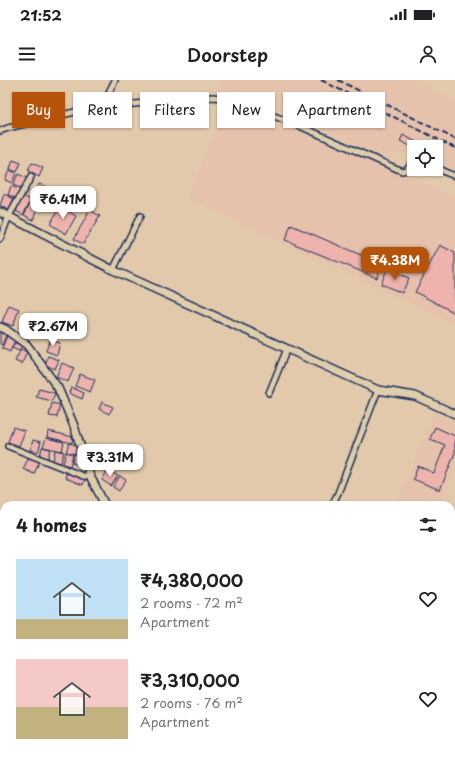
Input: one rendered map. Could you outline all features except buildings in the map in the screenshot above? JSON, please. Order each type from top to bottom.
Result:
[{"type":"street","points":[[109,92],[115,80]]},
{"type":"street","points":[[132,105],[183,99],[212,97],[223,98],[239,102],[282,119],[402,171],[407,169]]},
{"type":"street","points":[[0,131],[73,112]]},
{"type":"street","points":[[443,171],[455,176]]},
{"type":"street","points":[[0,239],[9,216],[31,177]]},
{"type":"street","points":[[0,212],[113,270],[378,390],[415,396],[455,414]]},
{"type":"street","points":[[113,270],[140,216]]},
{"type":"street","points":[[0,327],[27,345],[58,388],[74,426],[91,478],[103,501]]},
{"type":"street","points":[[269,394],[287,349]]},
{"type":"street","points":[[334,501],[378,390]]},
{"type":"street","points":[[8,446],[91,478]]},
{"type":"shaded area","points":[[221,80],[415,80],[455,101],[455,171],[443,165],[443,140],[407,140],[407,154],[399,153],[387,157],[320,128],[385,128],[385,92],[283,92],[283,112],[275,108],[275,92],[232,92],[221,88]]},
{"type":"shaded area","points":[[275,123],[283,126],[283,128],[289,128],[382,165],[455,197],[455,324],[187,197],[217,128],[275,128]]},
{"type":"shaded area","points":[[434,413],[455,422],[455,470],[442,501],[398,501]]},
{"type":"railway","points":[[321,80],[455,148]]},
{"type":"railway","points":[[338,80],[455,139]]}]
